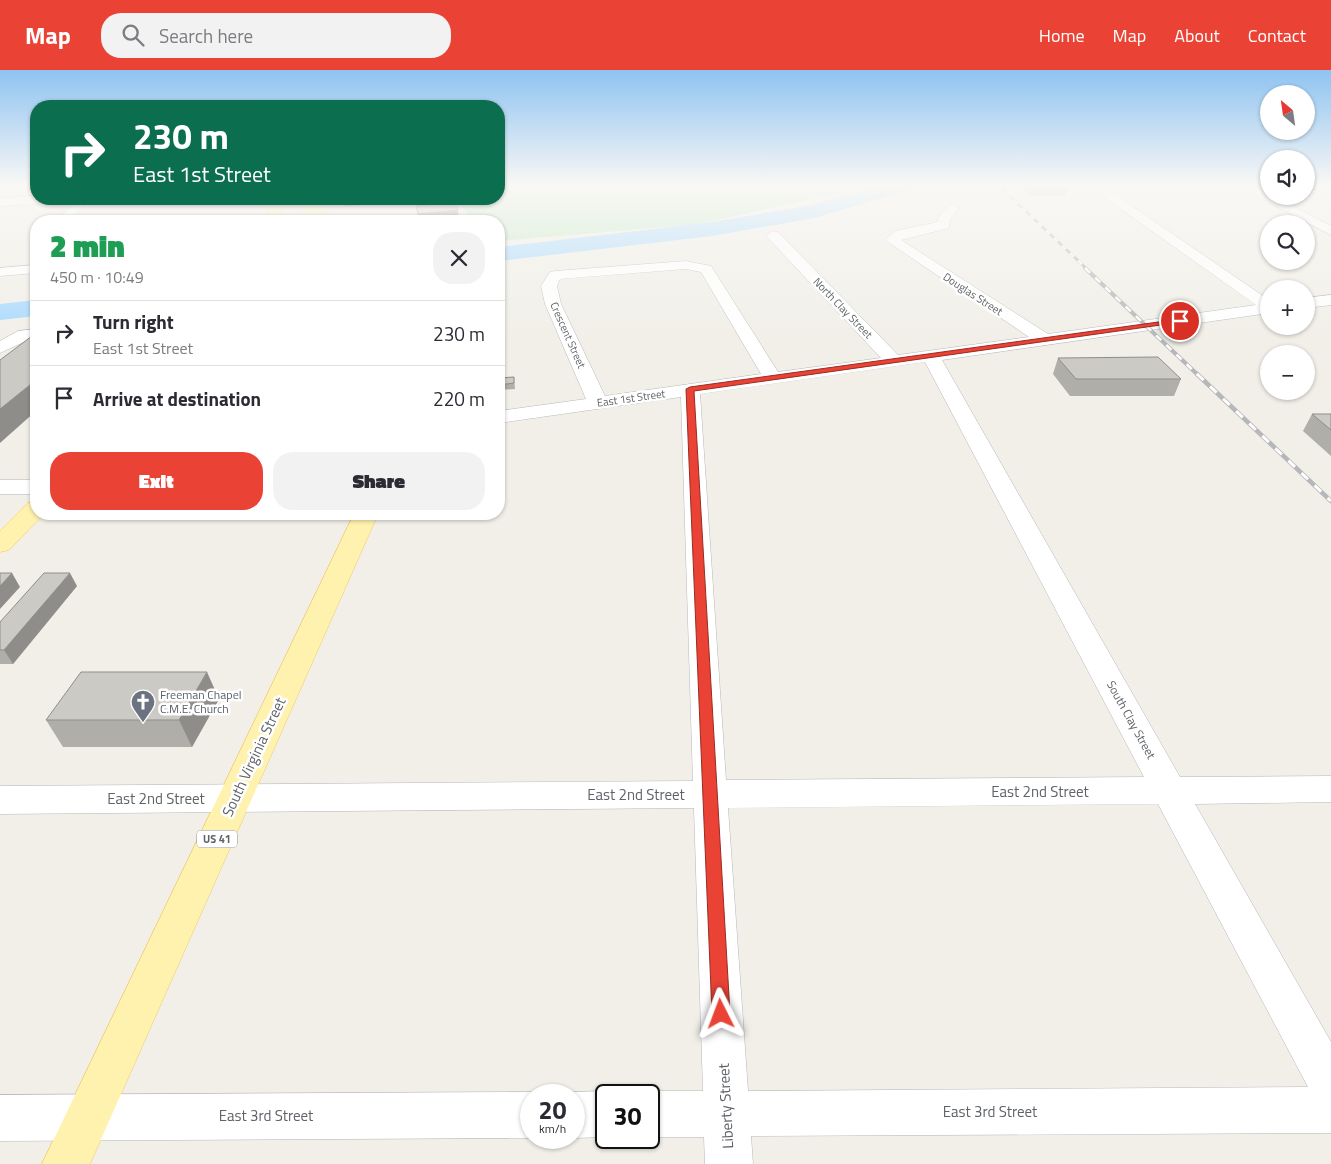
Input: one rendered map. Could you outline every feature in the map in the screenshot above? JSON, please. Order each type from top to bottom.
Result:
[{"type":"main road","points":[[0,545],[30,514]]},
{"type":"main road","name":"South Virginia Street","points":[[66,1164],[363,520]]},
{"type":"street","name":"North Clay Street","points":[[774,236],[893,360]]},
{"type":"street","name":"Douglas Street","points":[[897,236],[892,240],[1044,339]]},
{"type":"street","points":[[1167,236],[1260,301]]},
{"type":"street","points":[[0,272],[18,270],[30,264]]},
{"type":"street","name":"Crescent Street","points":[[598,403],[553,304],[549,286],[554,275],[686,265],[706,269],[772,378]]},
{"type":"street","points":[[1315,302],[1331,300]]},
{"type":"street","name":"East 1st Street","points":[[505,416],[1260,308]]},
{"type":"street","points":[[0,348],[24,335],[30,334]]},
{"type":"street","name":"South Clay Street","points":[[930,355],[1331,1085]]},
{"type":"street","name":"Liberty Street","points":[[690,389],[729,1164]]},
{"type":"street","points":[[0,487],[30,487]]},
{"type":"street","name":"East 2nd Street","points":[[0,800],[1331,789]]},
{"type":"street","name":"East 3rd Street","points":[[660,1114],[1331,1110]]},
{"type":"street","name":"East 3rd Street","points":[[0,1118],[520,1115]]},
{"type":"green space","points":[[505,236],[557,236],[505,240]]},
{"type":"building","points":[[30,338],[30,385],[0,409],[0,360]]},
{"type":"building","points":[[1158,357],[1181,379],[1076,379],[1058,358]]},
{"type":"building","points":[[514,377],[514,383],[505,384],[505,378]]},
{"type":"building","points":[[1312,414],[1331,414],[1331,430]]},
{"type":"building","points":[[0,573],[12,573],[0,586]]},
{"type":"building","points":[[44,573],[70,573],[4,650],[0,650],[0,622]]},
{"type":"building","points":[[81,672],[207,672],[179,720],[46,720]]},
{"type":"waterway","points":[[505,253],[652,236]]},
{"type":"waterway","points":[[0,312],[30,309]]},
{"type":"railway","points":[[1052,236],[1087,269]]},
{"type":"railway","points":[[1085,268],[1198,375]]},
{"type":"railway","points":[[1197,374],[1331,501]]},
{"type":"place","name":"Freeman Chapel C.M.E. Church","points":[[143,723]]},
{"type":"route","points":[[721,1014],[690,389],[1180,321]]}]
